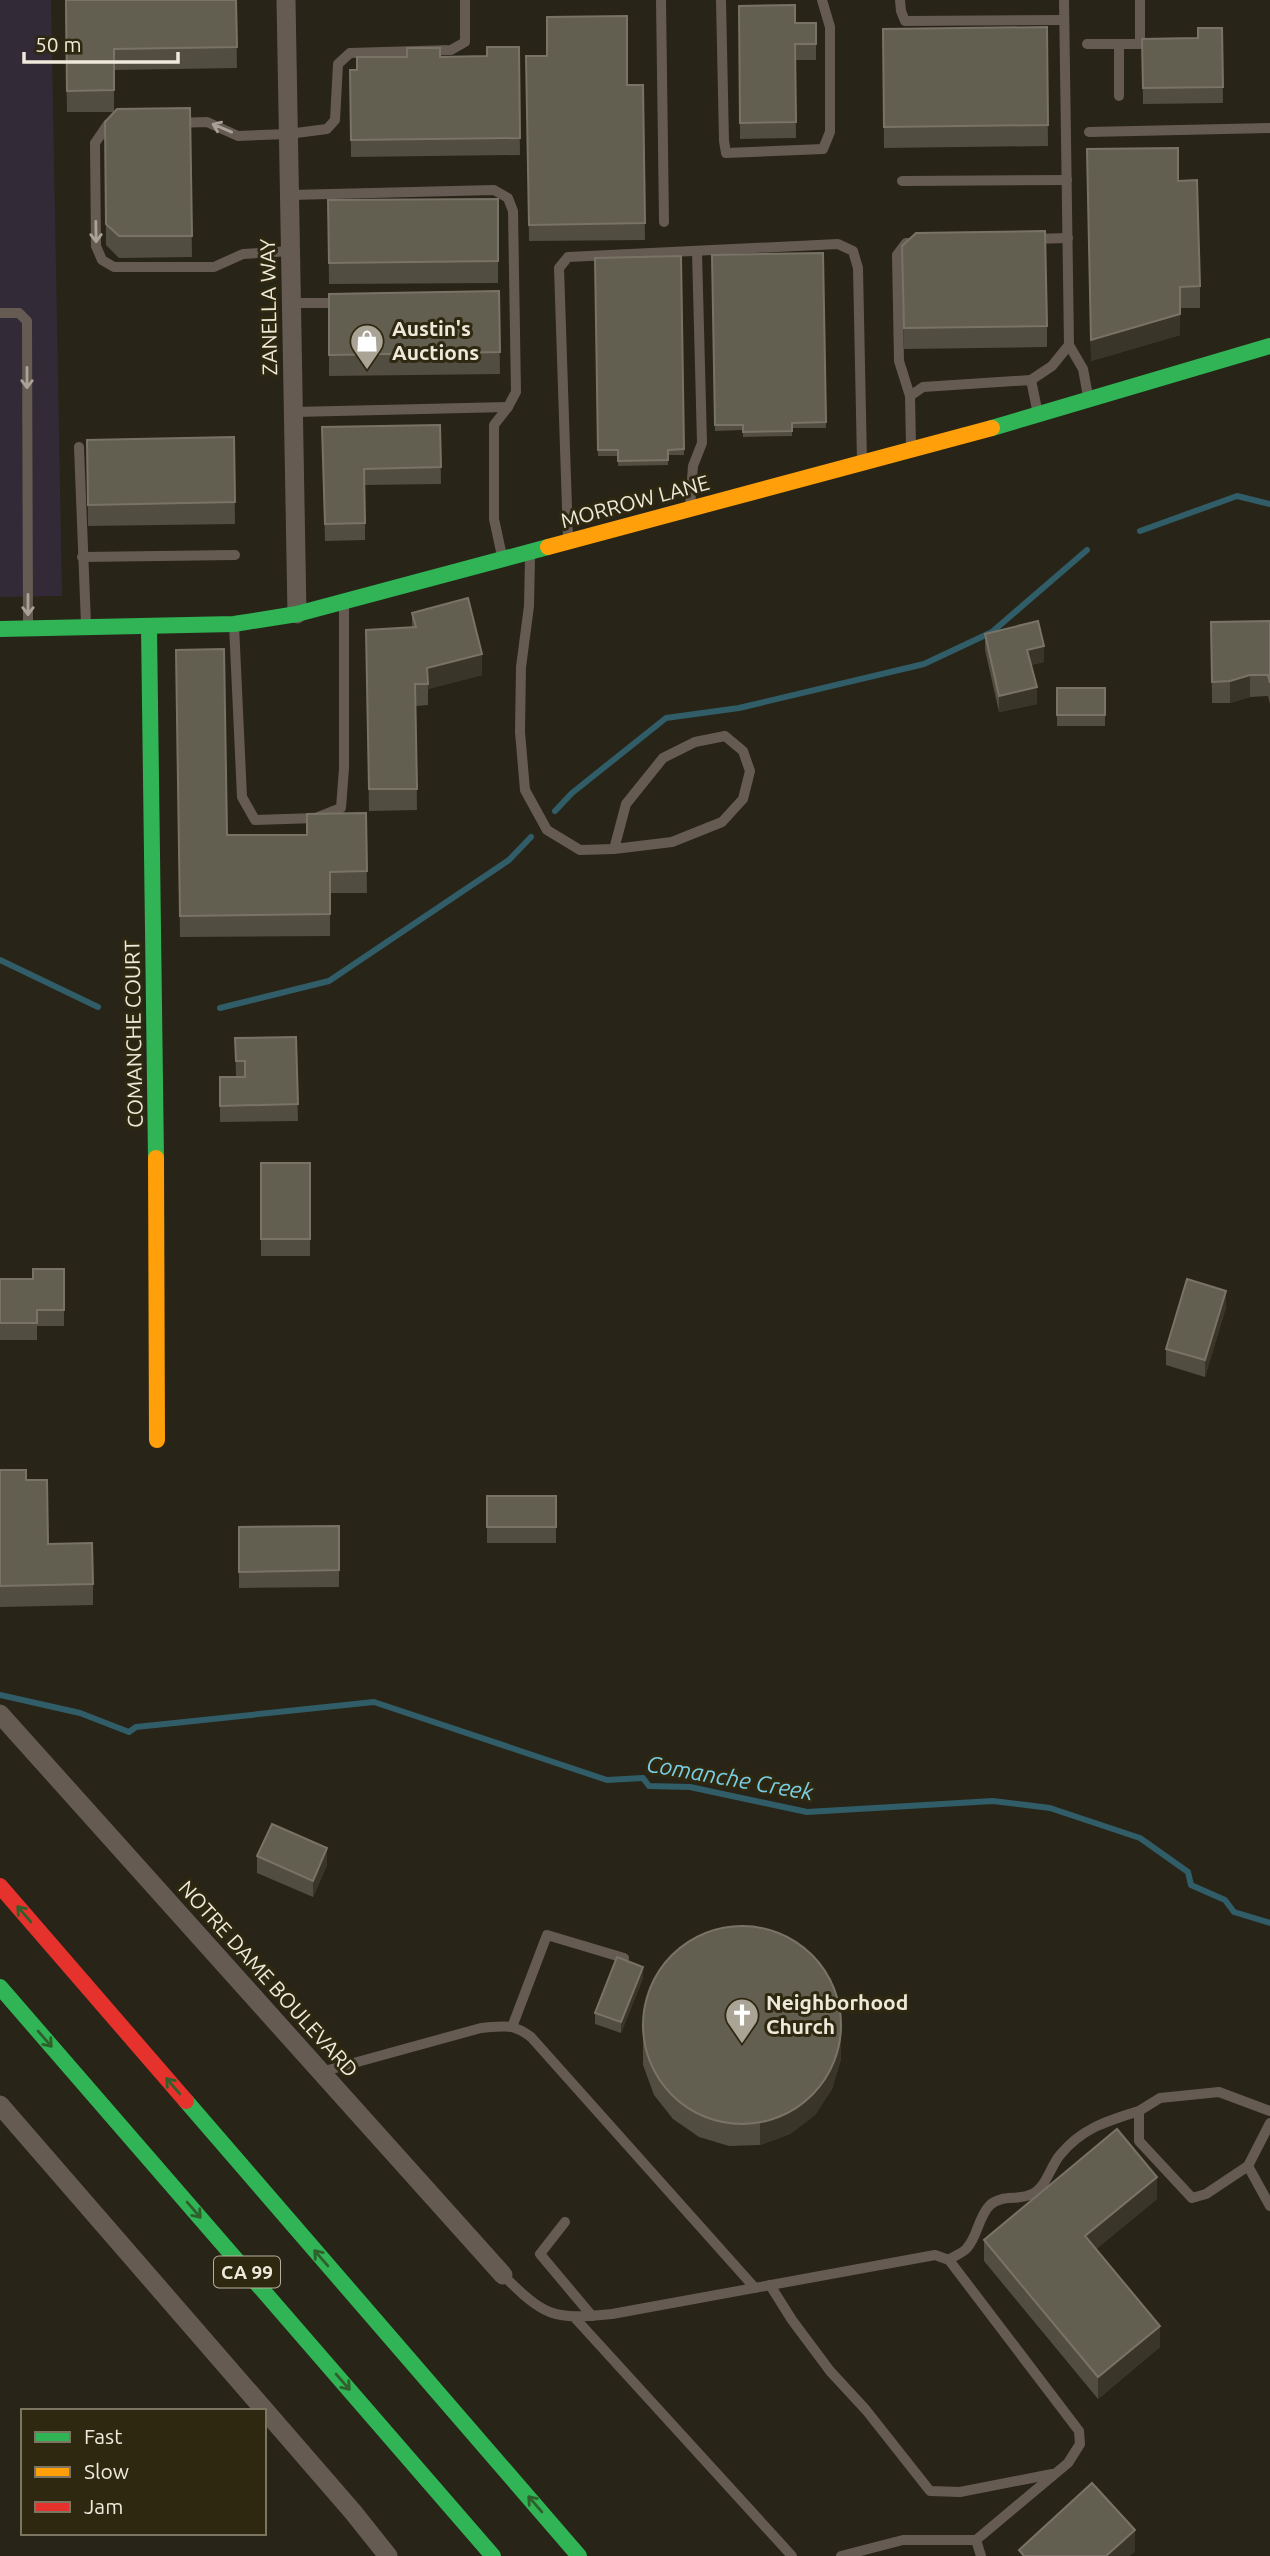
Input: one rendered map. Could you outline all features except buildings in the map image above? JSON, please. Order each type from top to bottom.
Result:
[{"type":"main road","name":"MORROW LANE","points":[[0,629],[234,624],[297,614],[862,464],[1270,346]]},
{"type":"main road","name":"COMANCHE COURT","points":[[149,627],[156,1037],[157,1440]]},
{"type":"main road","name":"CA 99","points":[[0,1886],[579,2556]]},
{"type":"main road","name":"CA 99","points":[[0,1987],[493,2556]]},
{"type":"street","name":"ZANELLA WAY","points":[[286,0],[297,614]]},
{"type":"street","name":"NOTRE DAME BOULEVARD","points":[[0,1713],[503,2275]]},
{"type":"street","points":[[0,2105],[264,2409]]},
{"type":"street","points":[[266,2411],[388,2556]]},
{"type":"lane","points":[[170,123],[207,122],[238,136],[327,129],[335,120],[338,64],[350,53],[452,50],[466,42],[466,0]]},
{"type":"lane","points":[[661,0],[664,222]]},
{"type":"lane","points":[[721,0],[726,153],[823,149],[830,132],[830,27],[822,0]]},
{"type":"lane","points":[[900,0],[905,22],[1064,20]]},
{"type":"lane","points":[[1064,0],[1069,345],[1083,369],[1089,400]]},
{"type":"lane","points":[[1140,0],[1140,44]]},
{"type":"lane","points":[[1087,44],[1152,44]]},
{"type":"lane","points":[[1119,44],[1119,96]]},
{"type":"lane","points":[[133,124],[108,124],[95,143],[96,246],[103,260],[114,267],[214,267],[243,254],[290,251]]},
{"type":"lane","points":[[1090,132],[1270,128]]},
{"type":"lane","points":[[902,181],[1067,180]]},
{"type":"lane","points":[[290,195],[494,190],[508,198],[513,211],[516,392],[494,425],[494,519],[502,559]]},
{"type":"lane","points":[[1027,240],[1068,238]]},
{"type":"lane","points":[[911,450],[910,396],[899,361],[897,255],[906,243],[919,243]]},
{"type":"lane","points":[[569,542],[559,268],[568,257],[838,244],[853,251],[858,268],[862,464]]},
{"type":"lane","points":[[689,510],[693,466],[702,443],[697,251]]},
{"type":"lane","points":[[501,302],[515,302]]},
{"type":"lane","points":[[291,303],[347,303]]},
{"type":"lane","points":[[0,313],[19,313],[27,321],[28,628]]},
{"type":"lane","points":[[910,396],[923,387],[1031,380],[1052,366],[1069,345]]},
{"type":"lane","points":[[1031,380],[1038,415]]},
{"type":"lane","points":[[293,412],[508,407]]},
{"type":"lane","points":[[79,447],[86,628]]},
{"type":"lane","points":[[530,552],[529,606],[521,667],[520,732],[525,790],[547,830],[580,850],[614,849],[672,842],[722,822],[743,799],[750,771],[743,751],[725,736],[695,742],[663,758],[625,804],[614,849]]},
{"type":"lane","points":[[82,557],[235,555]]},
{"type":"lane","points":[[234,624],[242,797],[255,820],[316,818],[341,808],[344,768],[344,602]]},
{"type":"lane","points":[[512,2027],[547,1935],[624,1958]]},
{"type":"lane","points":[[321,2072],[481,2028],[519,2028],[531,2037],[755,2288]]},
{"type":"lane","points":[[949,2260],[967,2249],[982,2217],[991,2205],[1003,2198],[1032,2194],[1040,2188],[1058,2156],[1096,2124],[1139,2111],[1160,2098],[1219,2092],[1270,2111]]},
{"type":"lane","points":[[1139,2111],[1139,2141],[1192,2198],[1206,2194],[1248,2166],[1270,2123]]},
{"type":"lane","points":[[1248,2166],[1270,2206]]},
{"type":"lane","points":[[565,2222],[540,2254],[592,2316]]},
{"type":"lane","points":[[503,2275],[531,2303],[561,2317],[575,2318],[935,2255],[949,2260],[1079,2431],[1080,2444],[1068,2463],[976,2540],[903,2540],[841,2556]]},
{"type":"lane","points":[[771,2285],[792,2320],[830,2371],[866,2410],[930,2490],[960,2492],[1056,2474]]},
{"type":"lane","points":[[575,2318],[792,2556]]},
{"type":"lane","points":[[976,2540],[981,2556]]},
{"type":"shaded area","points":[[0,0],[51,0],[62,596],[0,597]]},
{"type":"waterway","points":[[1140,531],[1237,496],[1270,504]]},
{"type":"waterway","points":[[555,811],[572,793],[666,718],[739,708],[924,664],[992,632],[1087,550]]},
{"type":"waterway","points":[[220,1008],[329,981],[509,860],[531,837]]},
{"type":"waterway","points":[[0,960],[98,1007]]},
{"type":"waterway","name":"Comanche Creek","points":[[0,1695],[80,1713],[129,1732],[136,1727],[374,1702],[607,1780],[643,1778],[649,1786],[690,1787],[807,1812],[993,1801],[1050,1808],[1140,1838],[1188,1872],[1191,1885],[1225,1900],[1234,1912],[1270,1923]]},
{"type":"traffic: fast","points":[[992,428],[1270,346]]},
{"type":"traffic: fast","points":[[0,629],[234,624],[297,614],[548,547]]},
{"type":"traffic: fast","points":[[149,627],[156,1158]]},
{"type":"traffic: fast","points":[[0,1987],[493,2556]]},
{"type":"traffic: fast","points":[[186,2101],[579,2556]]},
{"type":"traffic: slow","points":[[548,547],[992,428]]},
{"type":"traffic: slow","points":[[156,1158],[157,1440]]},
{"type":"traffic: jam","points":[[0,1886],[186,2101]]},
{"type":"place","name":"Austin's Auctions","points":[[367,371]]},
{"type":"place","name":"Neighborhood Church","points":[[742,2045]]}]
